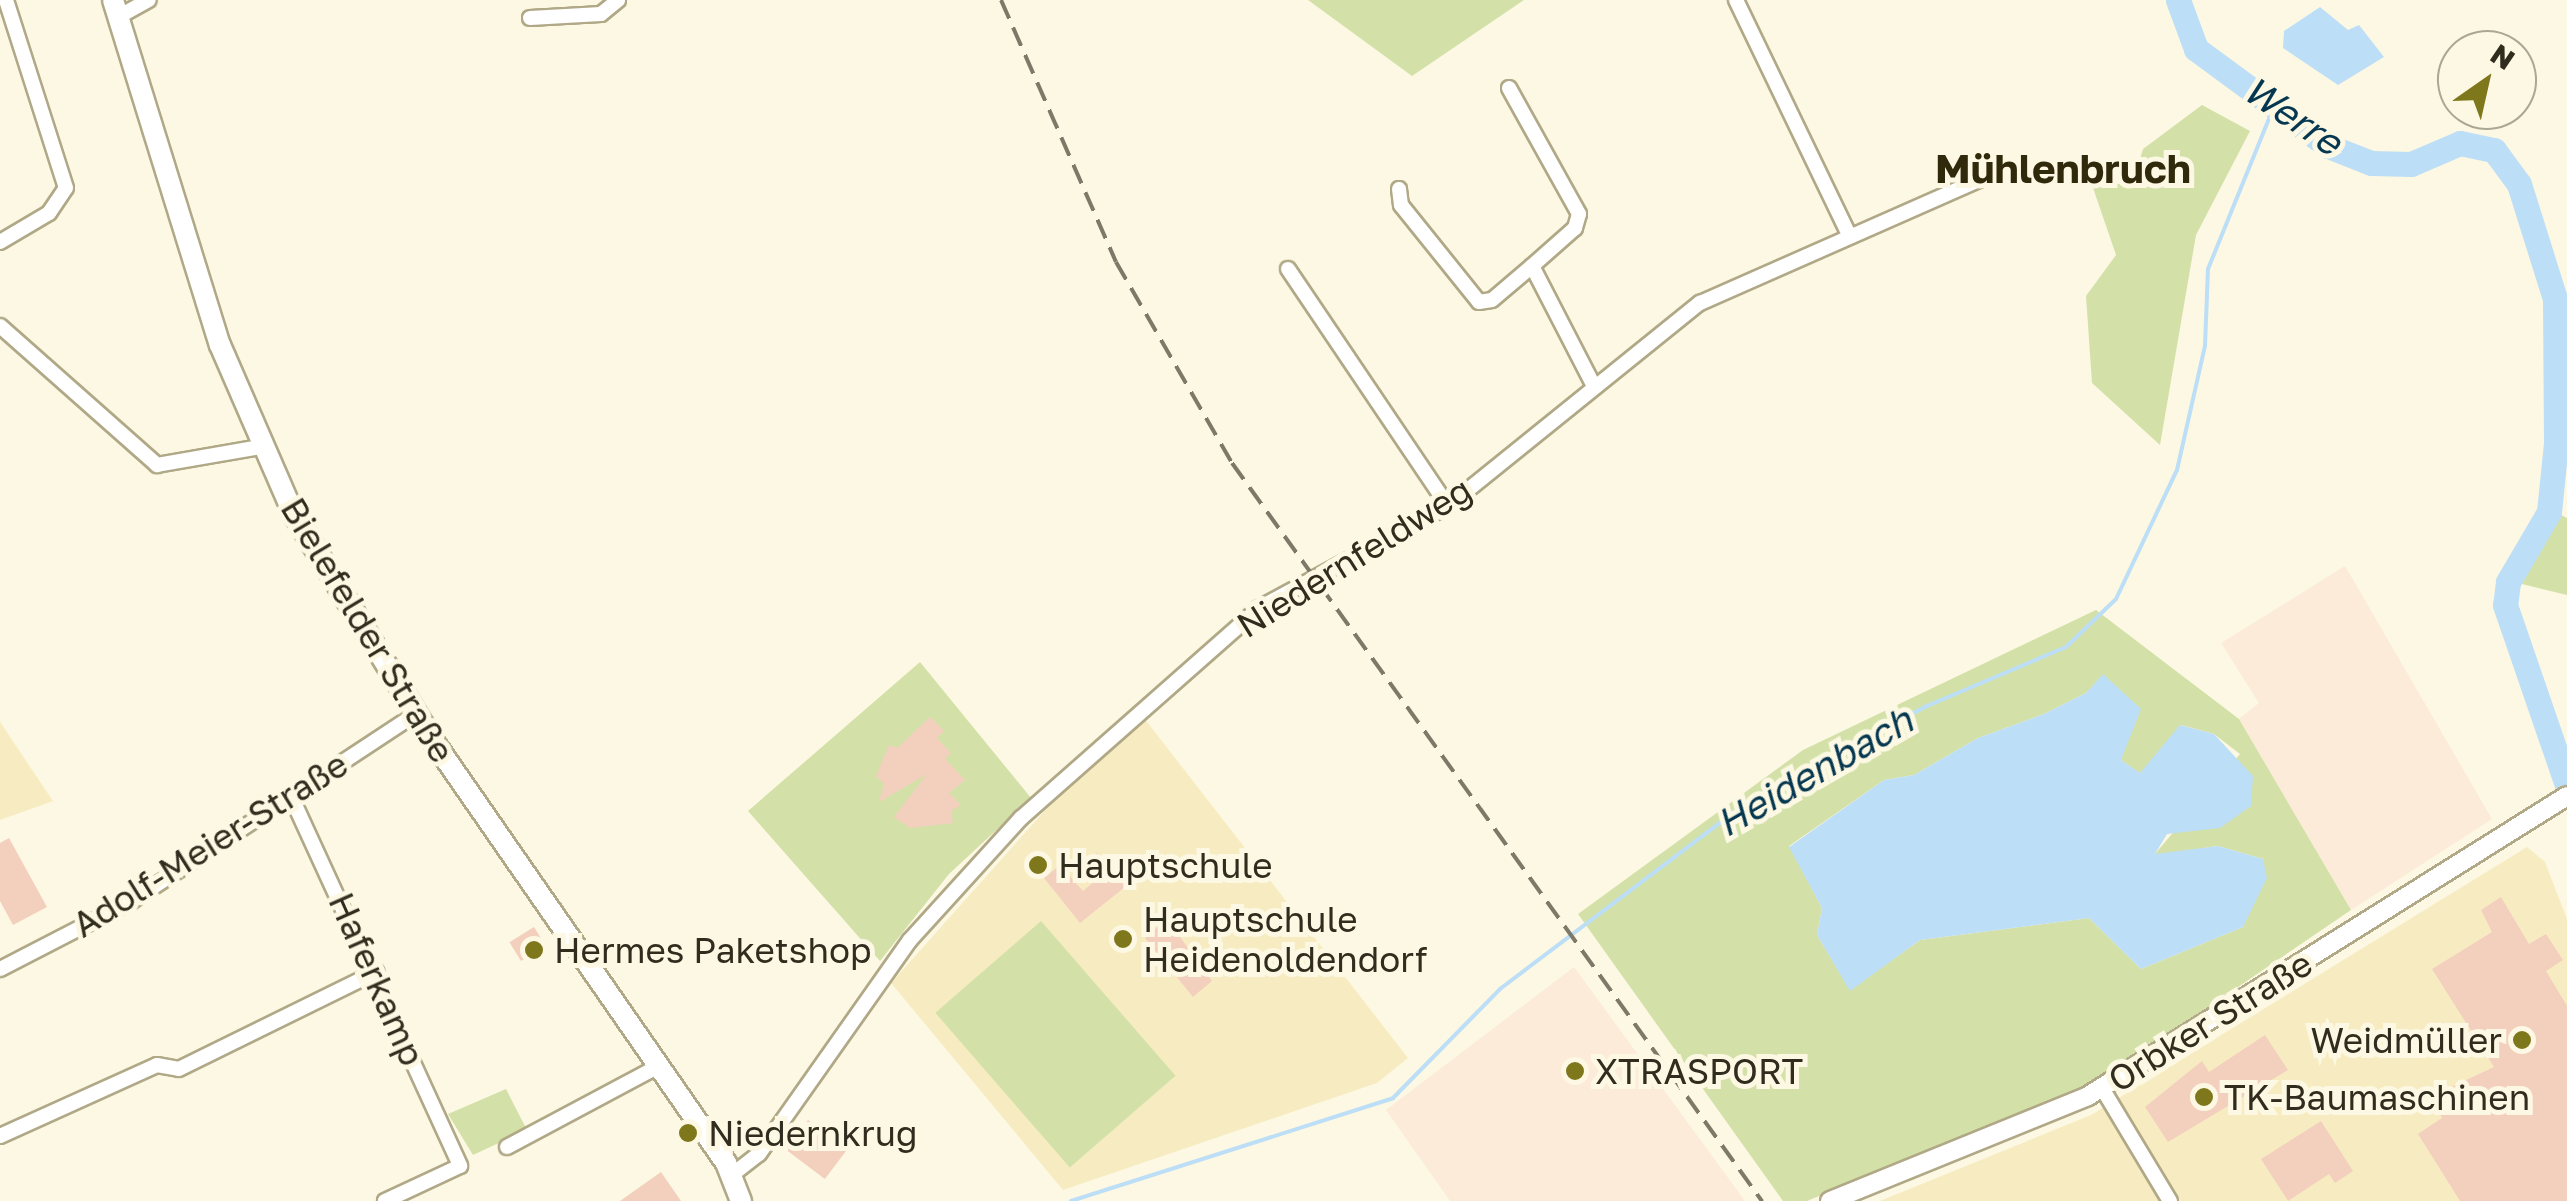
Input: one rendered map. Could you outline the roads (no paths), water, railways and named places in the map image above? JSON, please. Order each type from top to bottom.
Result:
[{"type":"main road","name":"Bielefelder Straße","points":[[116,8],[202,292],[260,447],[346,606],[654,1068],[733,1174],[741,1201]]},
{"type":"street","points":[[0,242],[49,212],[66,188],[6,0]]},
{"type":"street","points":[[116,8],[149,0]]},
{"type":"street","points":[[530,18],[601,14],[618,0]]},
{"type":"street","points":[[1736,0],[1849,235]]},
{"type":"street","points":[[1399,189],[1402,205],[1478,302],[1492,300],[1576,228],[1579,214],[1510,88]]},
{"type":"street","name":"Niedernfeldweg","points":[[733,1174],[759,1154],[910,940],[1026,813],[1258,608],[1448,506],[1700,302],[2006,168]]},
{"type":"street","points":[[1532,266],[1594,386]]},
{"type":"street","points":[[1288,270],[1448,506]]},
{"type":"street","points":[[0,326],[157,465],[260,447]]},
{"type":"street","name":"Adolf-Meier-Straße","points":[[0,969],[132,901],[416,714]]},
{"type":"street","name":"Haferkamp","points":[[290,794],[376,972],[460,1166],[385,1201]]},
{"type":"street","name":"Orbker Straße","points":[[1830,1201],[2102,1088],[2561,800]]},
{"type":"street","points":[[0,1136],[157,1065],[179,1069],[376,972]]},
{"type":"street","points":[[507,1147],[654,1068]]},
{"type":"street","points":[[2102,1088],[2170,1201]]},
{"type":"water","points":[[2320,7],[2348,30],[2359,25],[2384,57],[2338,85],[2283,48],[2284,31]]},
{"type":"water","points":[[2103,674],[2141,709],[2121,760],[2140,773],[2180,725],[2214,734],[2253,776],[2251,806],[2220,828],[2167,834],[2155,854],[2218,846],[2263,859],[2267,878],[2243,927],[2141,969],[2089,918],[1920,940],[1850,991],[1817,935],[1822,908],[1789,847],[1884,780],[1914,775],[1978,738],[2044,714],[2086,693]]},
{"type":"waterway","name":"Werre","points":[[2178,0],[2196,49],[2328,146],[2371,163],[2411,164],[2460,143],[2494,150],[2519,184],[2555,299],[2556,443],[2549,512],[2508,582],[2505,605],[2567,785]]},
{"type":"waterway","name":"Heidenbach","points":[[1071,1201],[1393,1098],[1500,989],[1753,798],[1927,706],[2066,647],[2116,599],[2177,470],[2205,346],[2208,269],[2275,104]]},
{"type":"waterway","points":[[2556,443],[2567,447]]},
{"type":"railway","points":[[1001,0],[1116,262],[1232,463],[1762,1201]]},
{"type":"place","name":"Hauptschule","points":[[1038,865]]},
{"type":"place","name":"Hauptschule Heidenoldendorf","points":[[1123,939]]},
{"type":"place","name":"Hermes Paketshop","points":[[534,950]]},
{"type":"place","name":"Weidmüller","points":[[2522,1040]]},
{"type":"place","name":"XTRASPORT","points":[[1575,1071]]},
{"type":"place","name":"TK-Baumaschinen","points":[[2204,1097]]},
{"type":"place","name":"Niedernkrug","points":[[688,1133]]},
{"type":"district","name":"Mühlenbruch","points":[[2063,168]]}]
